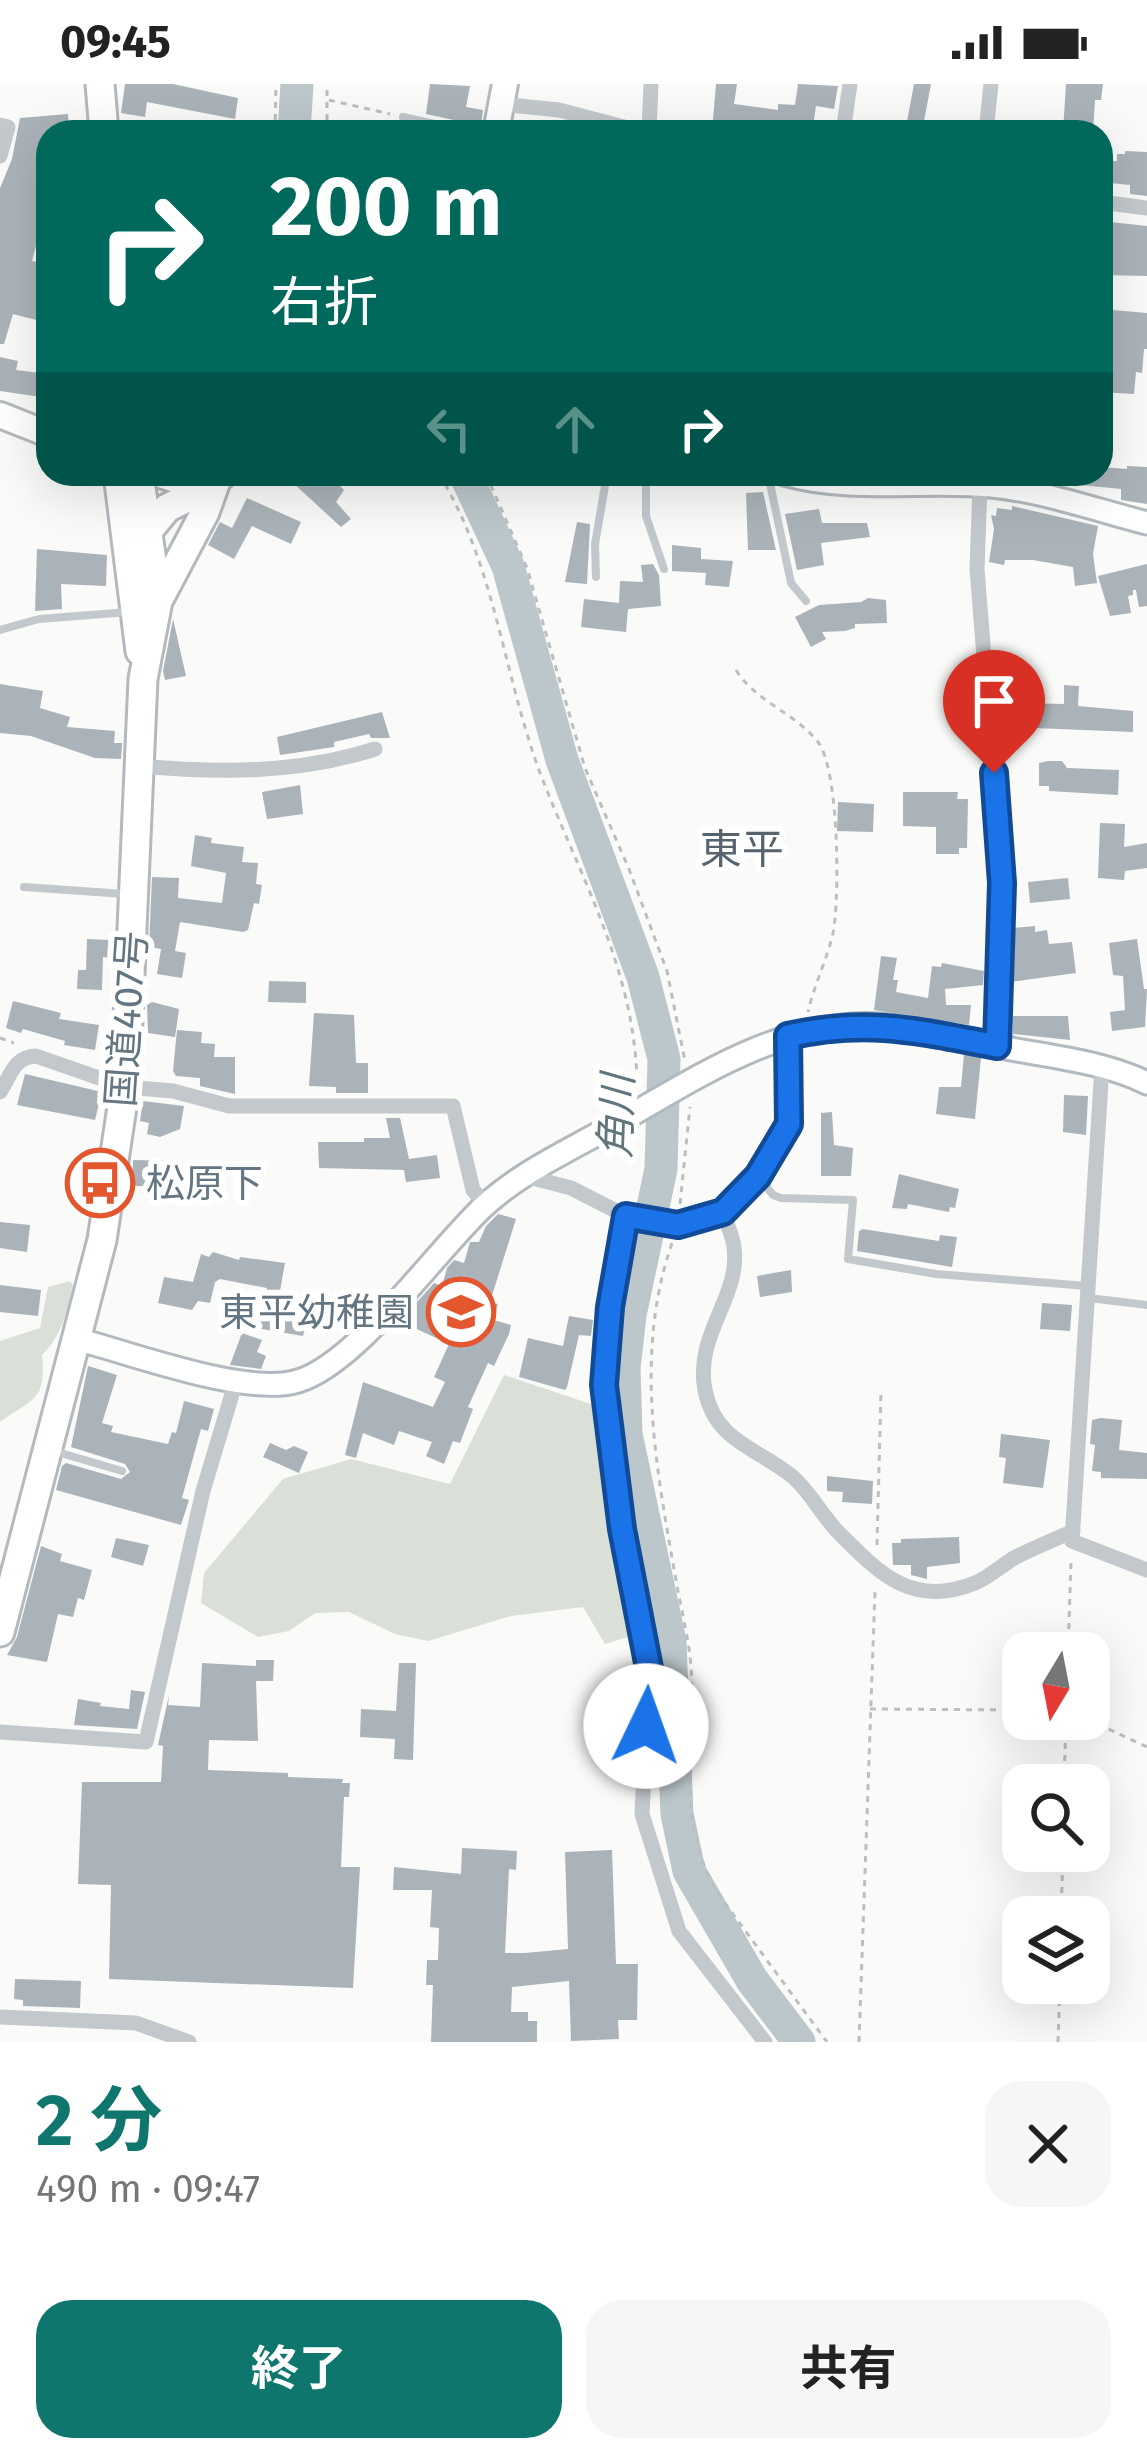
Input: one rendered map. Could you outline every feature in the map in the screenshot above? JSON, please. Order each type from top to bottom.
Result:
[{"type":"highway","points":[[84,84],[87,120]]},
{"type":"highway","points":[[100,84],[103,120]]},
{"type":"highway","points":[[120,486],[131,561],[147,606]]},
{"type":"highway","points":[[141,486],[148,528],[147,606]]},
{"type":"highway","points":[[131,561],[148,528],[167,508],[207,486]]},
{"type":"highway","points":[[147,606],[217,486]]},
{"type":"highway","name":"国道407号","points":[[1,1616],[102,1240],[125,1087],[147,606]]},
{"type":"main road","points":[[0,415],[36,429]]},
{"type":"street","points":[[647,120],[651,84]]},
{"type":"street","points":[[845,120],[850,84]]},
{"type":"street","points":[[987,120],[991,84]]},
{"type":"street","points":[[503,94],[599,120]]},
{"type":"street","points":[[0,125],[8,127],[0,156]]},
{"type":"street","points":[[1113,204],[1147,208]]},
{"type":"street","points":[[984,486],[977,569],[1002,883],[997,1046]]},
{"type":"street","points":[[1000,486],[1147,523]]},
{"type":"street","points":[[138,766],[209,772],[282,769],[375,749]]},
{"type":"street","points":[[76,1339],[236,1382],[292,1383],[335,1363],[486,1204],[525,1176],[758,1047],[799,1034],[877,1025],[1102,1066],[1147,1083]]},
{"type":"street","points":[[525,1176],[571,1188],[628,1216],[674,1225],[723,1212],[758,1176],[789,1124],[799,1034]]},
{"type":"street","points":[[0,1092],[16,1063],[29,1056],[125,1087],[172,1091],[229,1106],[453,1106],[473,1190],[486,1204]]},
{"type":"street","points":[[1073,1536],[1102,1066]]},
{"type":"street","points":[[723,1212],[734,1248],[732,1273],[702,1356],[711,1412],[725,1431],[789,1473],[814,1497],[832,1526],[877,1570],[903,1586],[944,1593],[979,1582],[1016,1557],[1073,1536],[1147,1570]]},
{"type":"street","points":[[628,1216],[610,1307],[604,1385],[622,1529],[649,1668],[642,1814],[679,1931],[765,2042]]},
{"type":"street","points":[[0,1732],[146,1742],[203,1491],[236,1382]]},
{"type":"street","points":[[0,2017],[136,2023],[189,2042]]},
{"type":"lane","points":[[404,117],[417,120]]},
{"type":"lane","points":[[596,577],[606,486]]},
{"type":"lane","points":[[646,486],[646,516],[664,569]]},
{"type":"lane","points":[[770,486],[790,583],[806,601]]},
{"type":"lane","points":[[0,630],[39,619],[147,606]]},
{"type":"lane","points":[[25,886],[133,894]]},
{"type":"lane","points":[[758,1176],[773,1196],[854,1200],[848,1259],[1088,1292],[1147,1305]]},
{"type":"lane","points":[[45,1448],[122,1471]]},
{"type":"path","points":[[274,120],[276,84]]},
{"type":"path","points":[[327,84],[328,120]]},
{"type":"path","points":[[329,100],[404,117]]},
{"type":"path","points":[[445,486],[483,564],[540,772],[623,977],[635,1036],[640,1110]]},
{"type":"path","points":[[491,486],[527,568],[585,768],[667,971],[687,1086],[689,1141],[656,1300],[651,1368],[653,1450],[692,1667],[688,1796],[693,1831],[716,1891],[827,2042]]},
{"type":"path","points":[[736,670],[748,689],[779,706],[809,733],[830,766],[837,900],[833,933],[799,1034]]},
{"type":"path","points":[[1069,1632],[1073,1536]]},
{"type":"path","points":[[859,2042],[869,1708],[1002,1710]]},
{"type":"path","points":[[1110,1730],[1147,1747]]},
{"type":"path","points":[[1058,2042],[1059,2004]]},
{"type":"shaded area","points":[[70,1281],[73,1285],[62,1323],[42,1355],[39,1391],[0,1422],[0,1341],[40,1328],[48,1287]]},
{"type":"shaded area","points":[[504,1375],[594,1405],[628,1637],[605,1644],[583,1607],[511,1616],[428,1641],[395,1634],[349,1612],[315,1613],[289,1631],[258,1637],[201,1603],[204,1573],[283,1479],[351,1459],[450,1484]]},
{"type":"building","points":[[125,84],[173,84],[238,98],[235,119],[147,102],[145,117],[121,113]]},
{"type":"building","points":[[430,84],[470,86],[466,107],[483,110],[482,120],[426,114]]},
{"type":"building","points":[[716,84],[737,84],[734,104],[778,110],[778,104],[795,105],[798,84],[838,86],[834,109],[816,106],[814,120],[713,120]]},
{"type":"building","points":[[914,84],[931,84],[924,120],[907,120]]},
{"type":"building","points":[[1066,84],[1103,84],[1101,100],[1095,100],[1094,120],[1064,120]]},
{"type":"building","points":[[68,114],[68,120],[36,120],[32,261],[36,262],[36,320],[13,314],[4,344],[0,344],[0,188],[20,118]]},
{"type":"building","points":[[1147,152],[1147,196],[1130,194],[1130,185],[1113,183],[1113,161],[1117,154]]},
{"type":"building","points":[[1113,222],[1147,226],[1147,276],[1113,275]]},
{"type":"building","points":[[1113,310],[1147,313],[1147,349],[1142,373],[1136,372],[1134,394],[1113,393]]},
{"type":"building","points":[[0,357],[18,361],[16,370],[36,372],[36,396],[0,391]]},
{"type":"building","points":[[1147,467],[1147,504],[1121,500],[1121,489],[1090,486],[1113,486],[1113,468]]},
{"type":"building","points":[[296,486],[340,486],[344,490],[336,502],[351,519],[341,527]]},
{"type":"building","points":[[763,492],[776,550],[748,550],[746,493]]},
{"type":"building","points":[[247,498],[301,522],[291,544],[252,526],[234,559],[208,545],[220,522],[232,528]]},
{"type":"building","points":[[1012,506],[1098,526],[1093,554],[1097,583],[1075,586],[1073,567],[1033,560],[1005,560],[1004,565],[989,562],[991,515],[996,516],[997,508],[1012,510]]},
{"type":"building","points":[[819,509],[822,523],[867,523],[870,537],[821,543],[824,565],[797,570],[785,514]]},
{"type":"building","points":[[577,522],[590,524],[587,584],[565,582]]},
{"type":"building","points":[[672,545],[701,548],[701,559],[733,561],[729,587],[705,585],[706,573],[672,571]]},
{"type":"building","points":[[37,549],[107,555],[106,586],[61,584],[62,609],[35,611]]},
{"type":"building","points":[[653,564],[659,575],[661,606],[628,609],[626,632],[581,627],[584,599],[619,603],[620,581],[643,582],[641,565]]},
{"type":"building","points":[[1147,564],[1147,606],[1139,607],[1133,590],[1128,596],[1131,613],[1110,616],[1098,576]]},
{"type":"building","points":[[886,600],[887,623],[822,632],[826,639],[811,647],[795,617],[819,605]]},
{"type":"building","points":[[173,619],[186,676],[165,680],[163,671]]},
{"type":"building","points":[[0,684],[43,691],[40,708],[70,717],[67,727],[115,731],[114,743],[122,743],[121,759],[95,758],[31,736],[0,733]]},
{"type":"building","points":[[1064,685],[1079,686],[1078,706],[1133,711],[1133,732],[1012,727],[1012,703],[1064,704]]},
{"type":"building","points":[[382,712],[390,738],[369,734],[334,742],[334,747],[280,755],[277,737]]},
{"type":"building","points":[[1062,761],[1067,768],[1119,770],[1118,795],[1049,791],[1049,786],[1039,786],[1039,763]]},
{"type":"building","points":[[300,785],[303,814],[267,819],[262,792]]},
{"type":"building","points":[[903,792],[958,792],[957,799],[968,799],[967,848],[959,848],[959,854],[936,854],[936,827],[903,826]]},
{"type":"building","points":[[838,802],[874,804],[873,832],[837,831]]},
{"type":"building","points":[[1100,823],[1125,824],[1124,847],[1147,843],[1147,868],[1125,871],[1124,880],[1098,878]]},
{"type":"building","points":[[195,835],[212,838],[211,843],[244,847],[242,862],[258,863],[259,904],[254,903],[248,930],[243,932],[180,922],[175,951],[186,953],[182,978],[157,974],[161,949],[149,947],[152,877],[179,878],[178,898],[222,903],[226,873],[191,866]]},
{"type":"building","points":[[1068,878],[1070,899],[1030,903],[1028,882]]},
{"type":"building","points":[[1035,926],[1035,932],[1047,930],[1049,944],[1072,942],[1076,973],[1011,982],[1013,928]]},
{"type":"building","points":[[87,939],[111,940],[110,958],[103,957],[102,990],[77,989],[78,970],[86,970]]},
{"type":"building","points":[[1137,939],[1147,989],[1145,1027],[1112,1031],[1110,1012],[1125,1010],[1123,976],[1113,975],[1109,943]]},
{"type":"building","points":[[881,956],[897,958],[896,992],[928,998],[932,966],[942,963],[984,971],[983,985],[945,989],[946,1005],[971,1005],[969,1025],[874,1010]]},
{"type":"building","points":[[269,981],[306,982],[306,1003],[268,1002]]},
{"type":"building","points":[[13,1001],[61,1013],[59,1019],[99,1025],[95,1050],[6,1028]]},
{"type":"building","points":[[147,1005],[179,1009],[175,1037],[148,1033]]},
{"type":"building","points":[[314,1013],[354,1015],[356,1063],[368,1063],[368,1093],[336,1093],[336,1087],[309,1086]]},
{"type":"building","points":[[1013,1016],[1068,1016],[1070,1040],[1013,1034]]},
{"type":"building","points":[[177,1030],[202,1032],[201,1043],[215,1044],[214,1057],[235,1057],[235,1094],[200,1086],[200,1078],[176,1076]]},
{"type":"building","points":[[964,1054],[981,1058],[975,1119],[936,1114],[939,1087],[961,1087]]},
{"type":"building","points":[[25,1074],[102,1092],[95,1120],[17,1105]]},
{"type":"building","points":[[1064,1095],[1088,1096],[1086,1135],[1063,1132]]},
{"type":"building","points":[[143,1101],[184,1106],[180,1129],[160,1137],[147,1134],[149,1123],[140,1121]]},
{"type":"building","points":[[832,1112],[834,1145],[853,1148],[851,1176],[821,1176],[821,1113]]},
{"type":"building","points":[[386,1118],[400,1118],[409,1159],[437,1155],[440,1178],[406,1182],[404,1170],[319,1168],[318,1142],[390,1138]]},
{"type":"building","points":[[133,1160],[176,1161],[176,1187],[133,1186]]},
{"type":"building","points":[[899,1174],[959,1189],[955,1208],[950,1207],[949,1212],[908,1204],[907,1209],[892,1208]]},
{"type":"building","points":[[498,1214],[516,1219],[490,1302],[498,1304],[494,1320],[511,1325],[494,1366],[488,1363],[468,1407],[473,1409],[460,1443],[453,1441],[444,1464],[426,1456],[432,1442],[399,1431],[394,1445],[363,1433],[356,1458],[345,1455],[363,1382],[433,1407],[445,1382],[434,1377],[449,1344],[406,1324],[417,1302],[434,1283],[442,1286],[454,1260],[464,1263],[470,1242],[479,1242]]},
{"type":"building","points":[[0,1222],[30,1225],[27,1252],[0,1248]]},
{"type":"building","points":[[863,1229],[939,1241],[940,1235],[957,1237],[952,1267],[857,1251]]},
{"type":"building","points":[[213,1252],[239,1260],[285,1263],[278,1302],[328,1313],[334,1298],[346,1303],[337,1329],[307,1318],[303,1336],[256,1328],[267,1288],[220,1279],[210,1303],[198,1301],[192,1310],[158,1303],[164,1277],[193,1282],[201,1254],[209,1257]]},
{"type":"building","points":[[791,1270],[792,1292],[760,1297],[757,1276]]},
{"type":"building","points":[[0,1285],[41,1290],[38,1316],[0,1312]]},
{"type":"building","points":[[1042,1303],[1072,1305],[1070,1331],[1040,1329]]},
{"type":"building","points":[[569,1316],[593,1320],[591,1336],[579,1335],[565,1390],[519,1377],[528,1338],[563,1346]]},
{"type":"building","points":[[242,1333],[262,1340],[257,1352],[266,1356],[261,1369],[230,1365]]},
{"type":"building","points":[[88,1366],[117,1375],[102,1423],[113,1426],[111,1432],[168,1444],[172,1432],[176,1433],[184,1401],[214,1409],[208,1431],[201,1429],[182,1498],[189,1500],[181,1525],[56,1490],[66,1463],[121,1479],[130,1472],[125,1464],[71,1447]]},
{"type":"building","points":[[1092,1420],[1122,1420],[1119,1450],[1147,1453],[1147,1479],[1101,1478],[1101,1472],[1092,1471]]},
{"type":"building","points":[[1001,1434],[1050,1440],[1043,1488],[1003,1483],[1006,1458],[999,1457]]},
{"type":"building","points":[[270,1443],[308,1452],[299,1473],[263,1457]]},
{"type":"building","points":[[827,1476],[873,1481],[872,1504],[842,1502],[843,1492],[827,1491]]},
{"type":"building","points":[[959,1537],[960,1563],[927,1567],[927,1579],[911,1575],[911,1565],[893,1565],[892,1543],[901,1543],[901,1539]]},
{"type":"building","points":[[116,1538],[149,1545],[143,1566],[111,1557]]},
{"type":"building","points":[[41,1546],[62,1554],[60,1561],[92,1570],[84,1600],[78,1598],[73,1617],[58,1614],[47,1662],[7,1655],[17,1637]]},
{"type":"building","points":[[256,1660],[274,1660],[273,1681],[256,1681],[258,1741],[209,1740],[208,1770],[288,1773],[288,1777],[350,1783],[349,1797],[344,1797],[341,1867],[360,1867],[353,1988],[109,1979],[111,1885],[78,1884],[82,1782],[161,1782],[163,1746],[158,1745],[169,1695],[168,1705],[200,1707],[202,1663],[256,1666]]},
{"type":"building","points":[[399,1663],[416,1663],[413,1760],[394,1759],[395,1739],[360,1737],[361,1709],[396,1711]]},
{"type":"building","points":[[131,1690],[145,1692],[137,1729],[74,1725],[78,1699],[129,1709]]},
{"type":"building","points":[[462,1848],[517,1851],[516,1870],[509,1869],[505,1953],[568,1949],[565,1852],[612,1850],[616,1964],[638,1964],[637,2020],[618,2020],[619,2039],[571,2041],[569,1981],[512,1987],[511,2012],[528,2012],[528,2021],[537,2021],[537,2042],[431,2042],[433,1985],[426,1985],[427,1960],[438,1960],[439,1928],[430,1927],[432,1890],[393,1890],[394,1867],[461,1874]]},
{"type":"building","points":[[15,1979],[81,1981],[80,2008],[23,2006],[23,2000],[14,1999]]},
{"type":"waterway","name":"角川","points":[[295,120],[297,84]]},
{"type":"waterway","name":"角川","points":[[471,486],[508,566],[562,760],[643,977],[664,1059],[661,1169],[630,1315],[624,1368],[626,1434],[670,1642],[677,1814],[689,1871],[752,1980],[799,2042]]},
{"type":"place","name":"松原下","points":[[100,1183]]},
{"type":"place","name":"東平幼稚園","points":[[461,1312]]},
{"type":"district","name":"東平","points":[[742,849]]},
{"type":"route","points":[[646,1726],[649,1668],[622,1529],[604,1385],[610,1307],[626,1216],[678,1225],[723,1212],[758,1176],[789,1124],[788,1036],[877,1025],[997,1046],[1002,883],[994,773]]}]
